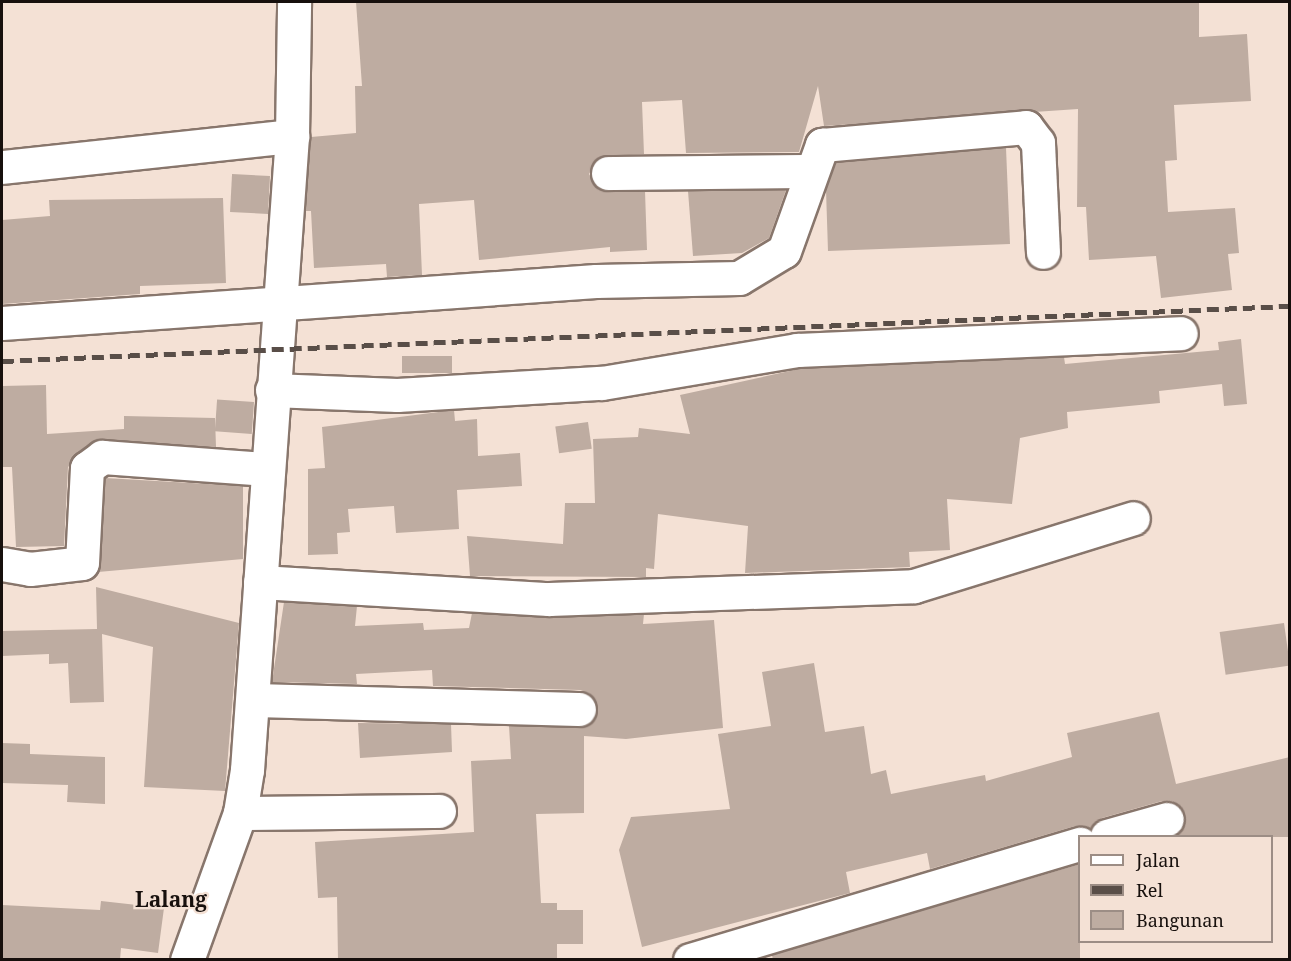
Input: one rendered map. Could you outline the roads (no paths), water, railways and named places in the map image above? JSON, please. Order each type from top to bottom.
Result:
[{"type":"street","points":[[187,960],[240,813],[254,700],[265,469],[292,136],[294,2]]},
{"type":"street","points":[[2,323],[596,281],[739,278],[784,251],[810,171],[822,145],[1026,127],[1038,143],[1043,252]]},
{"type":"street","points":[[2,167],[292,136]]},
{"type":"street","points":[[608,173],[810,171]]},
{"type":"street","points":[[272,390],[397,395],[602,383],[797,350],[1181,333]]},
{"type":"street","points":[[2,564],[30,569],[82,563],[87,468],[102,457],[265,469]]},
{"type":"street","points":[[260,582],[549,599],[914,586],[1133,518]]},
{"type":"street","points":[[254,700],[579,709]]},
{"type":"street","points":[[240,813],[439,811]]},
{"type":"street","points":[[1114,835],[1167,819]]},
{"type":"street","points":[[690,960],[722,954],[1078,845]]},
{"type":"railway","points":[[2,361],[1290,306]]},
{"type":"district","name":"Lalang","points":[[171,899]]}]
